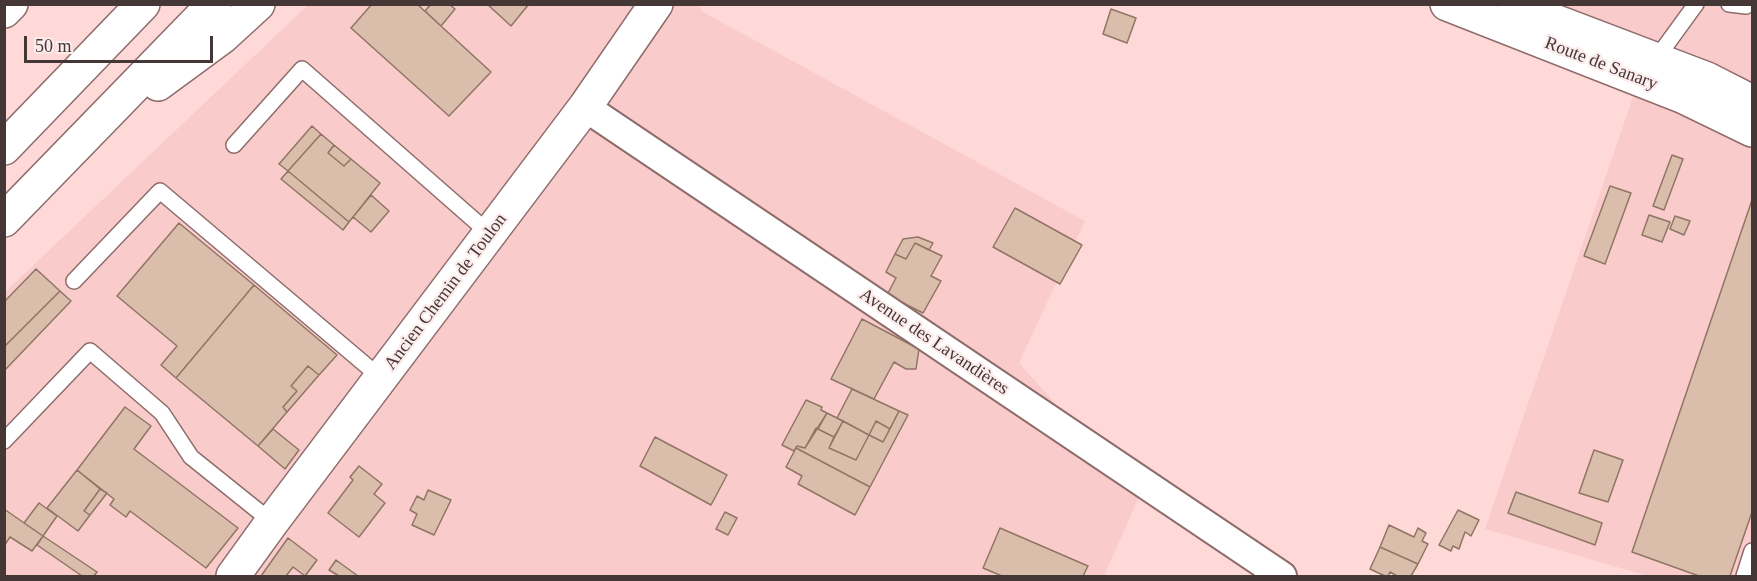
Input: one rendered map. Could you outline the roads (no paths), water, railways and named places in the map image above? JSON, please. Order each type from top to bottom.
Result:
[{"type":"main road","points":[[4,11],[11,4]]},
{"type":"main road","points":[[76,73],[130,4]]},
{"type":"main road","points":[[4,148],[143,4]]},
{"type":"main road","points":[[4,220],[214,4]]},
{"type":"main road","points":[[82,141],[222,37],[258,4]]},
{"type":"main road","name":"Ancien Chemin de Toulon","points":[[233,576],[585,108],[656,4]]},
{"type":"main road","name":"Route de Sanary","points":[[1447,4],[1501,15],[1656,59],[1707,79],[1752,102]]},
{"type":"main road","name":"Route de Sanary","points":[[1501,15],[1752,130]]},
{"type":"street","name":"Avenue des Lavandières","points":[[585,108],[1282,576]]},
{"type":"lane","points":[[1684,97],[1656,59],[1696,4]]},
{"type":"lane","points":[[1730,4],[1746,6]]},
{"type":"lane","points":[[234,145],[302,69],[490,234]]},
{"type":"lane","points":[[74,281],[160,191],[381,378]]},
{"type":"lane","points":[[4,441],[90,351],[162,413],[191,457],[272,522]]},
{"type":"lane","points":[[1744,576],[1752,551]]}]
